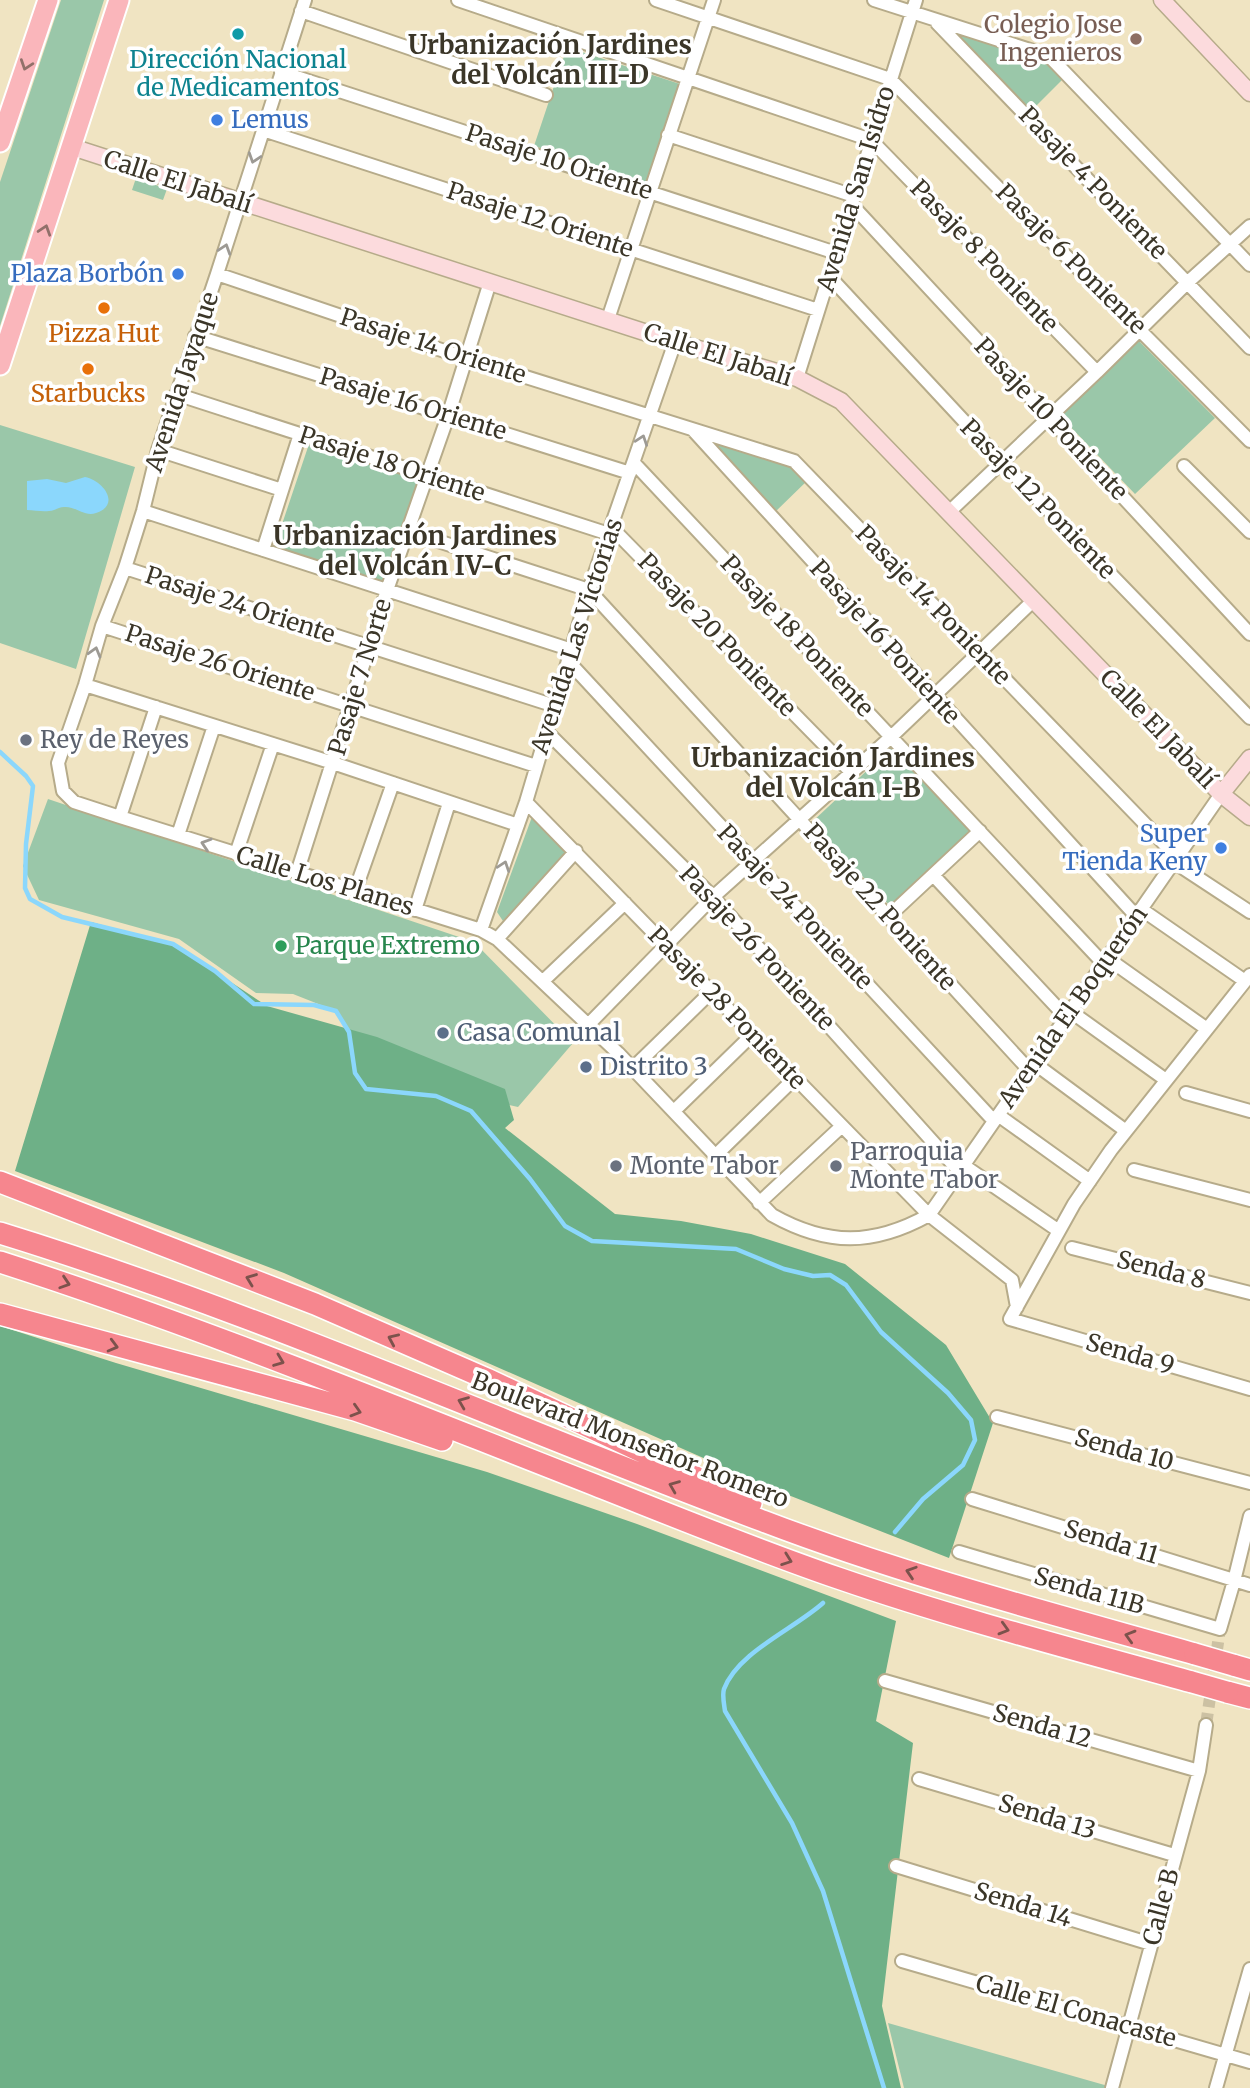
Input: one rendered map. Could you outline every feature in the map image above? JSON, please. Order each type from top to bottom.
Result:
[{"type":"highway","points":[[0,1171],[54,1201]]},
{"type":"highway","points":[[0,1182],[314,1304],[487,1379],[855,1553]]},
{"type":"highway","name":"Boulevard Monseñor Romero","points":[[0,1233],[180,1292],[765,1522],[959,1588],[1242,1667]]},
{"type":"highway","points":[[0,1262],[215,1337],[838,1578],[936,1609],[1250,1698]]},
{"type":"highway","points":[[0,1314],[355,1410],[740,1542]]},
{"type":"main road","points":[[0,142],[3,121],[48,0]]},
{"type":"main road","points":[[0,365],[120,0]]},
{"type":"main road","points":[[1162,0],[1250,93]]},
{"type":"main road","name":"Calle El Jabalí","points":[[72,147],[675,342],[797,378],[841,401],[1221,794],[1250,817]]},
{"type":"main road","name":"Avenida El Boquerón","points":[[1221,794],[1250,758]]},
{"type":"street","points":[[458,0],[872,140]]},
{"type":"street","points":[[656,0],[890,79]]},
{"type":"street","points":[[608,319],[713,0]]},
{"type":"street","points":[[874,0],[914,6],[934,19],[1049,56],[1250,265]]},
{"type":"street","points":[[303,6],[546,95]]},
{"type":"street","name":"Avenida Jayaque","points":[[58,763],[102,625],[125,568],[158,450],[303,6]]},
{"type":"street","name":"Avenida San Isidro","points":[[797,378],[914,6]]},
{"type":"street","name":"Pasaje 4 Poniente","points":[[934,19],[1250,348]]},
{"type":"street","name":"Pasaje 10 Oriente","points":[[281,72],[836,253]]},
{"type":"street","name":"Pasaje 6 Poniente","points":[[890,79],[1250,440]]},
{"type":"street","name":"Pasaje 12 Oriente","points":[[263,130],[818,310]]},
{"type":"street","points":[[668,135],[853,200]]},
{"type":"street","name":"Pasaje 8 Poniente","points":[[872,140],[1097,372]]},
{"type":"street","name":"Pasaje 10 Poniente","points":[[853,200],[1250,634]]},
{"type":"street","points":[[949,512],[1050,418],[1188,282],[1250,226]]},
{"type":"street","name":"Pasaje 14 Oriente","points":[[217,274],[465,358],[650,416]]},
{"type":"street","name":"Pasaje 12 Poniente","points":[[829,276],[1002,463],[1250,718]]},
{"type":"street","name":"Pasaje 7 Norte","points":[[297,873],[387,590],[448,416],[490,282]]},
{"type":"street","name":"Pasaje 16 Oriente","points":[[195,336],[448,416],[632,468]]},
{"type":"street","name":"Avenida Las Victorias","points":[[481,930],[526,802],[589,590],[675,342]]},
{"type":"street","name":"Pasaje 18 Oriente","points":[[176,394],[610,531]]},
{"type":"street","name":"Pasaje 14 Poniente","points":[[650,416],[794,461],[1175,860],[1250,912]]},
{"type":"street","name":"Pasaje 16 Poniente","points":[[691,429],[934,695],[1139,913],[1247,978]]},
{"type":"street","points":[[263,550],[300,434]]},
{"type":"street","points":[[158,450],[282,490]]},
{"type":"street","points":[[1184,466],[1250,532]]},
{"type":"street","name":"Pasaje 18 Poniente","points":[[632,468],[1105,961],[1207,1029]]},
{"type":"street","points":[[143,511],[387,590],[571,656]]},
{"type":"street","points":[[407,531],[589,590]]},
{"type":"street","name":"Pasaje 20 Poniente","points":[[610,531],[852,773]]},
{"type":"street","name":"Pasaje 24 Oriente","points":[[125,568],[555,706]]},
{"type":"street","name":"Pasaje 22 Poniente","points":[[589,590],[1032,1067],[1126,1131]]},
{"type":"street","points":[[588,1025],[713,897],[891,737],[1034,600]]},
{"type":"street","name":"Pasaje 26 Oriente","points":[[102,625],[536,765]]},
{"type":"street","name":"Pasaje 24 Poniente","points":[[571,656],[753,862],[996,1118],[1090,1181]]},
{"type":"street","points":[[85,685],[518,825]]},
{"type":"street","points":[[120,817],[156,707]]},
{"type":"street","points":[[178,835],[214,726]]},
{"type":"street","name":"Pasaje 26 Poniente","points":[[547,732],[713,897],[961,1168],[1059,1230]]},
{"type":"street","points":[[236,854],[273,744]]},
{"type":"street","name":"Calle Los Planes","points":[[58,763],[60,782],[68,798],[74,802],[481,930],[497,939],[633,1068],[759,1203],[772,1215],[797,1229]]},
{"type":"street","points":[[355,891],[393,783]]},
{"type":"street","name":"Avenida El Boquerón","points":[[797,1229],[840,1238],[864,1237],[886,1234],[929,1214],[1221,794]]},
{"type":"street","name":"Pasaje 28 Poniente","points":[[526,802],[929,1214],[1012,1280],[1013,1313]]},
{"type":"street","points":[[415,909],[449,803]]},
{"type":"street","points":[[889,916],[980,831]]},
{"type":"street","points":[[497,939],[576,851]]},
{"type":"street","points":[[933,875],[1068,1014],[1167,1080]]},
{"type":"street","points":[[543,981],[625,903]]},
{"type":"street","points":[[1013,1313],[1090,1181],[1126,1131],[1247,978]]},
{"type":"street","points":[[633,1068],[711,992]]},
{"type":"street","points":[[674,1111],[753,1034]]},
{"type":"street","points":[[716,1155],[795,1078]]},
{"type":"street","points":[[1186,1093],[1250,1111]]},
{"type":"street","points":[[759,1203],[842,1126]]},
{"type":"street","points":[[1134,1170],[1250,1200]]},
{"type":"street","name":"Senda 8","points":[[1072,1248],[1250,1293]]},
{"type":"street","name":"Senda 9","points":[[1013,1313],[1250,1389]]},
{"type":"street","name":"Senda 10","points":[[997,1417],[1250,1483]]},
{"type":"street","name":"Senda 11","points":[[972,1499],[1250,1586]]},
{"type":"street","points":[[1234,1581],[1250,1516]]},
{"type":"street","name":"Senda 11B","points":[[959,1552],[1220,1629],[1234,1581]]},
{"type":"street","name":"Senda 12","points":[[885,1681],[1199,1772]]},
{"type":"street","name":"Calle B","points":[[1112,2088],[1199,1772],[1206,1725]]},
{"type":"street","name":"Senda 13","points":[[919,1779],[1174,1855]]},
{"type":"street","name":"Senda 14","points":[[896,1866],[1151,1944]]},
{"type":"street","name":"Calle El Conacaste","points":[[902,1961],[1250,2062]]},
{"type":"street","points":[[1216,2088],[1250,1969]]},
{"type":"green space","points":[[61,0],[104,0],[0,326],[0,182]]},
{"type":"green space","points":[[934,19],[1049,56],[1067,75],[1027,115]]},
{"type":"green space","points":[[567,47],[680,84],[647,183],[534,146]]},
{"type":"green space","points":[[136,178],[167,189],[163,200],[132,190]]},
{"type":"green space","points":[[1139,341],[1215,418],[1135,494],[1060,416]]},
{"type":"green space","points":[[0,425],[135,467],[76,669],[0,643]]},
{"type":"green space","points":[[691,429],[794,461],[810,478],[773,514]]},
{"type":"green space","points":[[309,444],[419,479],[383,583],[274,548]]},
{"type":"green space","points":[[892,747],[971,831],[890,906],[812,822]]},
{"type":"green space","name":"Parque Extremo","points":[[48,799],[474,942],[573,1043],[518,1107],[403,1080],[369,1066],[336,1011],[293,994],[256,993],[179,939],[39,900],[23,866]]},
{"type":"green space","points":[[533,814],[570,852],[503,921],[497,912]]},
{"type":"green space","points":[[91,922],[175,945],[267,1006],[377,1037],[505,1089],[514,1120],[505,1128],[615,1214],[681,1221],[751,1234],[845,1264],[946,1345],[993,1423],[949,1558],[778,1491],[284,1273],[15,1171]]},
{"type":"green space","points":[[0,1326],[116,1363],[487,1472],[637,1524],[896,1621],[876,1721],[913,1743],[882,2006],[901,2088],[0,2088]]},
{"type":"green space","points":[[888,2023],[1108,2086],[904,2088]]},
{"type":"water","points":[[85,477],[98,483],[109,499],[108,505],[96,513],[84,513],[68,507],[46,511],[27,510],[27,481],[47,479],[66,483]]},
{"type":"waterway","points":[[0,752],[33,786],[26,844],[25,888],[30,899],[62,917],[173,944],[215,971],[254,1004],[314,1005],[336,1011],[349,1032],[355,1073],[366,1089],[436,1096],[471,1111],[530,1179],[565,1226],[592,1241],[736,1249],[784,1269],[813,1276],[830,1275],[846,1285],[881,1332],[948,1393],[971,1420],[975,1440],[963,1465],[923,1499],[895,1532]]},
{"type":"waterway","points":[[823,1603],[741,1664],[724,1689],[725,1711],[792,1823],[823,1891],[884,2088]]},
{"type":"tunnel","points":[[1206,1725],[1220,1629]]},
{"type":"place","name":"Dirección Nacional de Medicamentos","points":[[238,34]]},
{"type":"place","name":"Colegio Jose Ingenieros","points":[[1136,39]]},
{"type":"place","name":"Lemus","points":[[217,120]]},
{"type":"place","name":"Plaza Borbón","points":[[178,274]]},
{"type":"place","name":"Pizza Hut","points":[[104,308]]},
{"type":"place","name":"Starbucks","points":[[88,369]]},
{"type":"place","name":"Rey de Reyes","points":[[26,740]]},
{"type":"place","name":"Super Tienda Keny","points":[[1221,848]]},
{"type":"place","name":"Parque Extremo","points":[[281,946]]},
{"type":"place","name":"Casa Comunal","points":[[443,1033]]},
{"type":"place","name":"Distrito 3","points":[[586,1067]]},
{"type":"place","name":"Monte Tabor","points":[[616,1166]]},
{"type":"place","name":"Parroquia Monte Tabor","points":[[836,1166]]},
{"type":"district","name":"Urbanización Jardines del Volcán III-D","points":[[550,60]]},
{"type":"district","name":"Urbanización Jardines del Volcán IV-C","points":[[415,551]]},
{"type":"district","name":"Urbanización Jardines del Volcán I-B","points":[[833,773]]}]
